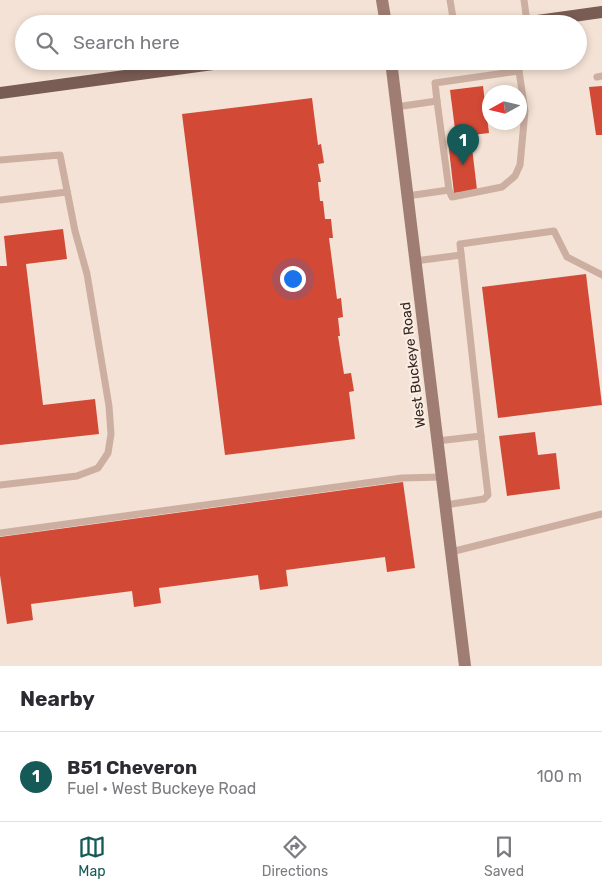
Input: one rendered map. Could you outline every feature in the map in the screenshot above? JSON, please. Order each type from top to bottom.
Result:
[{"type":"main road","points":[[382,0],[384,15]]},
{"type":"main road","points":[[580,15],[602,12]]},
{"type":"main road","points":[[0,93],[169,70]]},
{"type":"main road","name":"West Buckeye Road","points":[[392,70],[465,666]]},
{"type":"lane","points":[[450,0],[452,15]]},
{"type":"lane","points":[[522,15],[524,0]]},
{"type":"lane","points":[[519,71],[525,111],[520,165],[515,176],[502,187],[452,197],[449,190],[438,101],[435,82],[519,71]]},
{"type":"lane","points":[[396,107],[438,101]]},
{"type":"lane","points":[[0,160],[60,155],[87,274],[109,406],[111,434],[108,453],[98,468],[78,476],[0,485]]},
{"type":"lane","points":[[407,196],[449,190]]},
{"type":"lane","points":[[0,200],[67,192]]},
{"type":"lane","points":[[445,505],[484,499],[488,495],[460,244],[554,231],[567,257],[602,275]]},
{"type":"lane","points":[[415,261],[461,255]]},
{"type":"lane","points":[[437,441],[481,436]]},
{"type":"lane","points":[[0,533],[402,478],[442,477]]},
{"type":"lane","points":[[451,552],[602,514]]},
{"type":"building","points":[[482,86],[482,130],[489,130],[489,133],[456,137],[450,90]]},
{"type":"building","points":[[602,86],[602,135],[596,135],[589,87]]},
{"type":"building","points":[[312,98],[318,145],[321,144],[324,163],[318,164],[321,182],[318,182],[320,201],[323,201],[325,219],[331,219],[333,238],[329,238],[337,299],[341,298],[343,317],[338,318],[340,336],[338,336],[344,374],[351,373],[354,391],[349,392],[355,439],[225,455],[182,114]]},
{"type":"building","points":[[471,139],[477,190],[454,193],[448,141]]},
{"type":"building","points":[[63,229],[67,259],[26,264],[43,405],[95,399],[99,434],[0,445],[0,266],[7,266],[4,236]]},
{"type":"building","points":[[586,274],[602,405],[498,418],[482,287]]},
{"type":"building","points":[[535,432],[538,455],[556,453],[560,489],[507,496],[499,436]]},
{"type":"building","points":[[403,482],[415,568],[387,572],[385,557],[286,570],[288,586],[260,590],[258,575],[159,588],[161,603],[134,607],[132,591],[31,604],[33,620],[7,624],[0,575],[0,537]]},
{"type":"place","name":"B51 Cheveron","points":[[463,165]]}]
